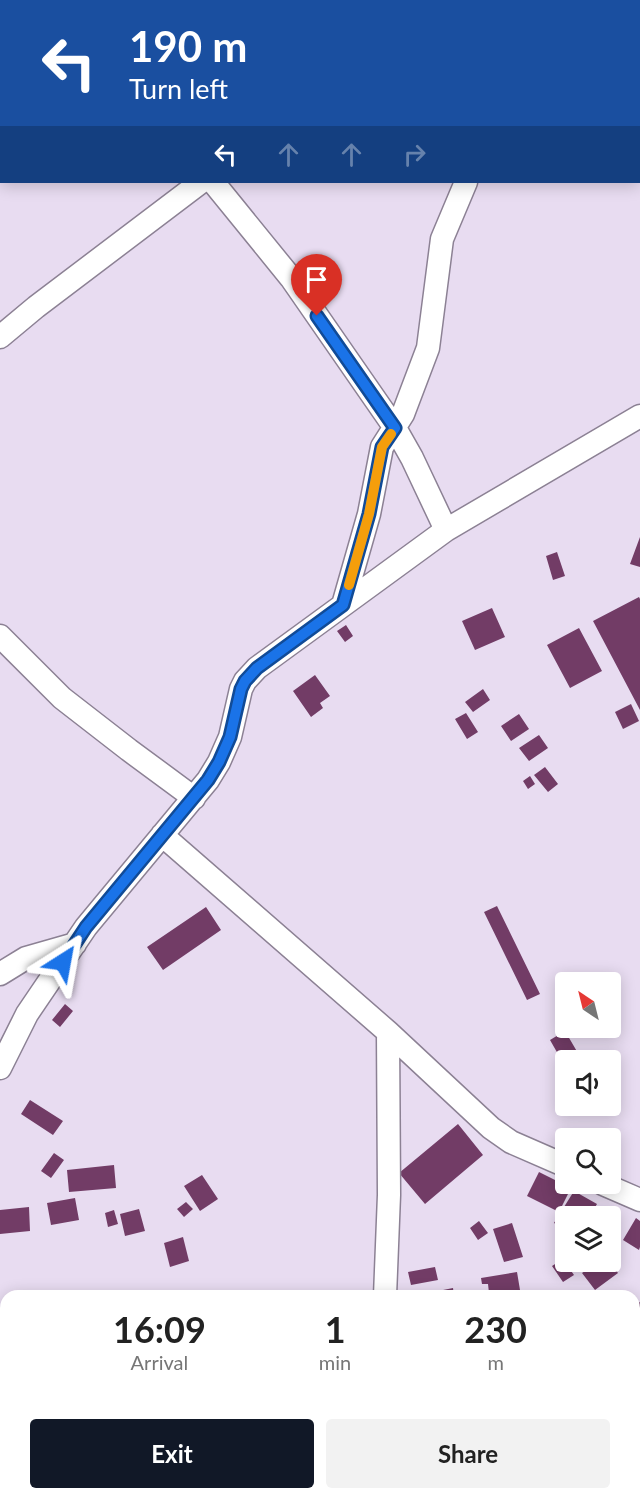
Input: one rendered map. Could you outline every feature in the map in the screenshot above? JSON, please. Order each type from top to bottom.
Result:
[{"type":"street","points":[[0,337],[200,183]]},
{"type":"street","points":[[214,183],[291,278],[395,428],[446,530]]},
{"type":"street","points":[[343,605],[369,514],[382,447],[403,414],[428,348],[442,240],[466,183]]},
{"type":"street","points":[[0,1068],[27,1014],[86,927],[208,780],[230,737],[241,689],[257,668],[446,530],[640,416]]},
{"type":"street","points":[[0,636],[62,698],[194,798]]},
{"type":"street","points":[[162,835],[388,1032],[491,1128],[511,1142],[555,1162]]},
{"type":"street","points":[[0,974],[26,958],[75,944]]},
{"type":"street","points":[[385,1290],[389,1195],[388,1032]]},
{"type":"street","points":[[621,1192],[640,1200]]},
{"type":"building","points":[[640,537],[640,567],[630,564]]},
{"type":"building","points":[[557,552],[565,576],[553,580],[546,556]]},
{"type":"building","points":[[639,597],[640,599],[640,710],[593,621]]},
{"type":"building","points":[[492,608],[505,637],[475,650],[462,621]]},
{"type":"building","points":[[346,625],[353,636],[345,642],[337,631]]},
{"type":"building","points":[[579,628],[602,671],[570,688],[547,645]]},
{"type":"building","points":[[315,675],[330,696],[320,703],[323,708],[311,717],[293,691]]},
{"type":"building","points":[[483,689],[490,700],[473,712],[465,702]]},
{"type":"building","points":[[631,704],[639,721],[623,729],[615,712]]},
{"type":"building","points":[[466,713],[478,732],[467,739],[455,719]]},
{"type":"building","points":[[519,714],[529,729],[511,741],[501,726]]},
{"type":"building","points":[[539,735],[548,748],[529,761],[519,748]]},
{"type":"building","points":[[545,767],[558,784],[548,792],[534,775]]},
{"type":"building","points":[[530,776],[535,784],[528,789],[523,781]]},
{"type":"building","points":[[497,906],[540,994],[527,1000],[484,912]]},
{"type":"building","points":[[206,907],[221,930],[163,970],[147,947]]},
{"type":"building","points":[[65,1004],[73,1011],[60,1027],[52,1020]]},
{"type":"building","points":[[555,1037],[569,1038],[576,1050],[556,1050],[550,1040]]},
{"type":"building","points":[[30,1100],[63,1121],[53,1135],[21,1114]]},
{"type":"building","points":[[458,1124],[483,1155],[425,1204],[399,1173]]},
{"type":"building","points":[[54,1153],[64,1160],[51,1178],[41,1171]]},
{"type":"building","points":[[114,1165],[116,1188],[69,1192],[67,1170]]},
{"type":"building","points":[[539,1172],[555,1180],[555,1194],[568,1194],[562,1206],[555,1206],[555,1210],[527,1196]]},
{"type":"building","points":[[202,1175],[218,1199],[200,1211],[184,1186]]},
{"type":"building","points":[[572,1194],[579,1194],[597,1204],[596,1206],[565,1206]]},
{"type":"building","points":[[75,1198],[79,1220],[51,1225],[47,1203]]},
{"type":"building","points":[[186,1202],[193,1209],[184,1217],[177,1209]]},
{"type":"building","points":[[29,1207],[30,1231],[0,1234],[0,1210]]},
{"type":"building","points":[[139,1209],[145,1231],[125,1236],[120,1214]]},
{"type":"building","points":[[114,1210],[118,1224],[108,1227],[105,1213]]},
{"type":"building","points":[[636,1218],[640,1221],[639,1250],[623,1240]]},
{"type":"building","points":[[479,1221],[488,1233],[478,1240],[470,1228]]},
{"type":"building","points":[[512,1223],[523,1257],[504,1262],[493,1229]]},
{"type":"building","points":[[183,1237],[189,1261],[170,1267],[164,1243]]},
{"type":"building","points":[[435,1267],[438,1280],[411,1285],[408,1272]]},
{"type":"building","points":[[517,1272],[520,1290],[489,1290],[488,1284],[482,1284],[481,1278]]},
{"type":"building","points":[[556,1272],[572,1272],[574,1275],[563,1282]]},
{"type":"building","points":[[617,1272],[618,1273],[595,1290],[582,1273]]},
{"type":"slow traffic","points":[[349,585],[369,514],[382,447],[391,434]]},
{"type":"route","points":[[63,962],[86,927],[208,780],[230,737],[245,681],[257,668],[343,605],[369,514],[382,447],[395,428],[317,316]]}]
